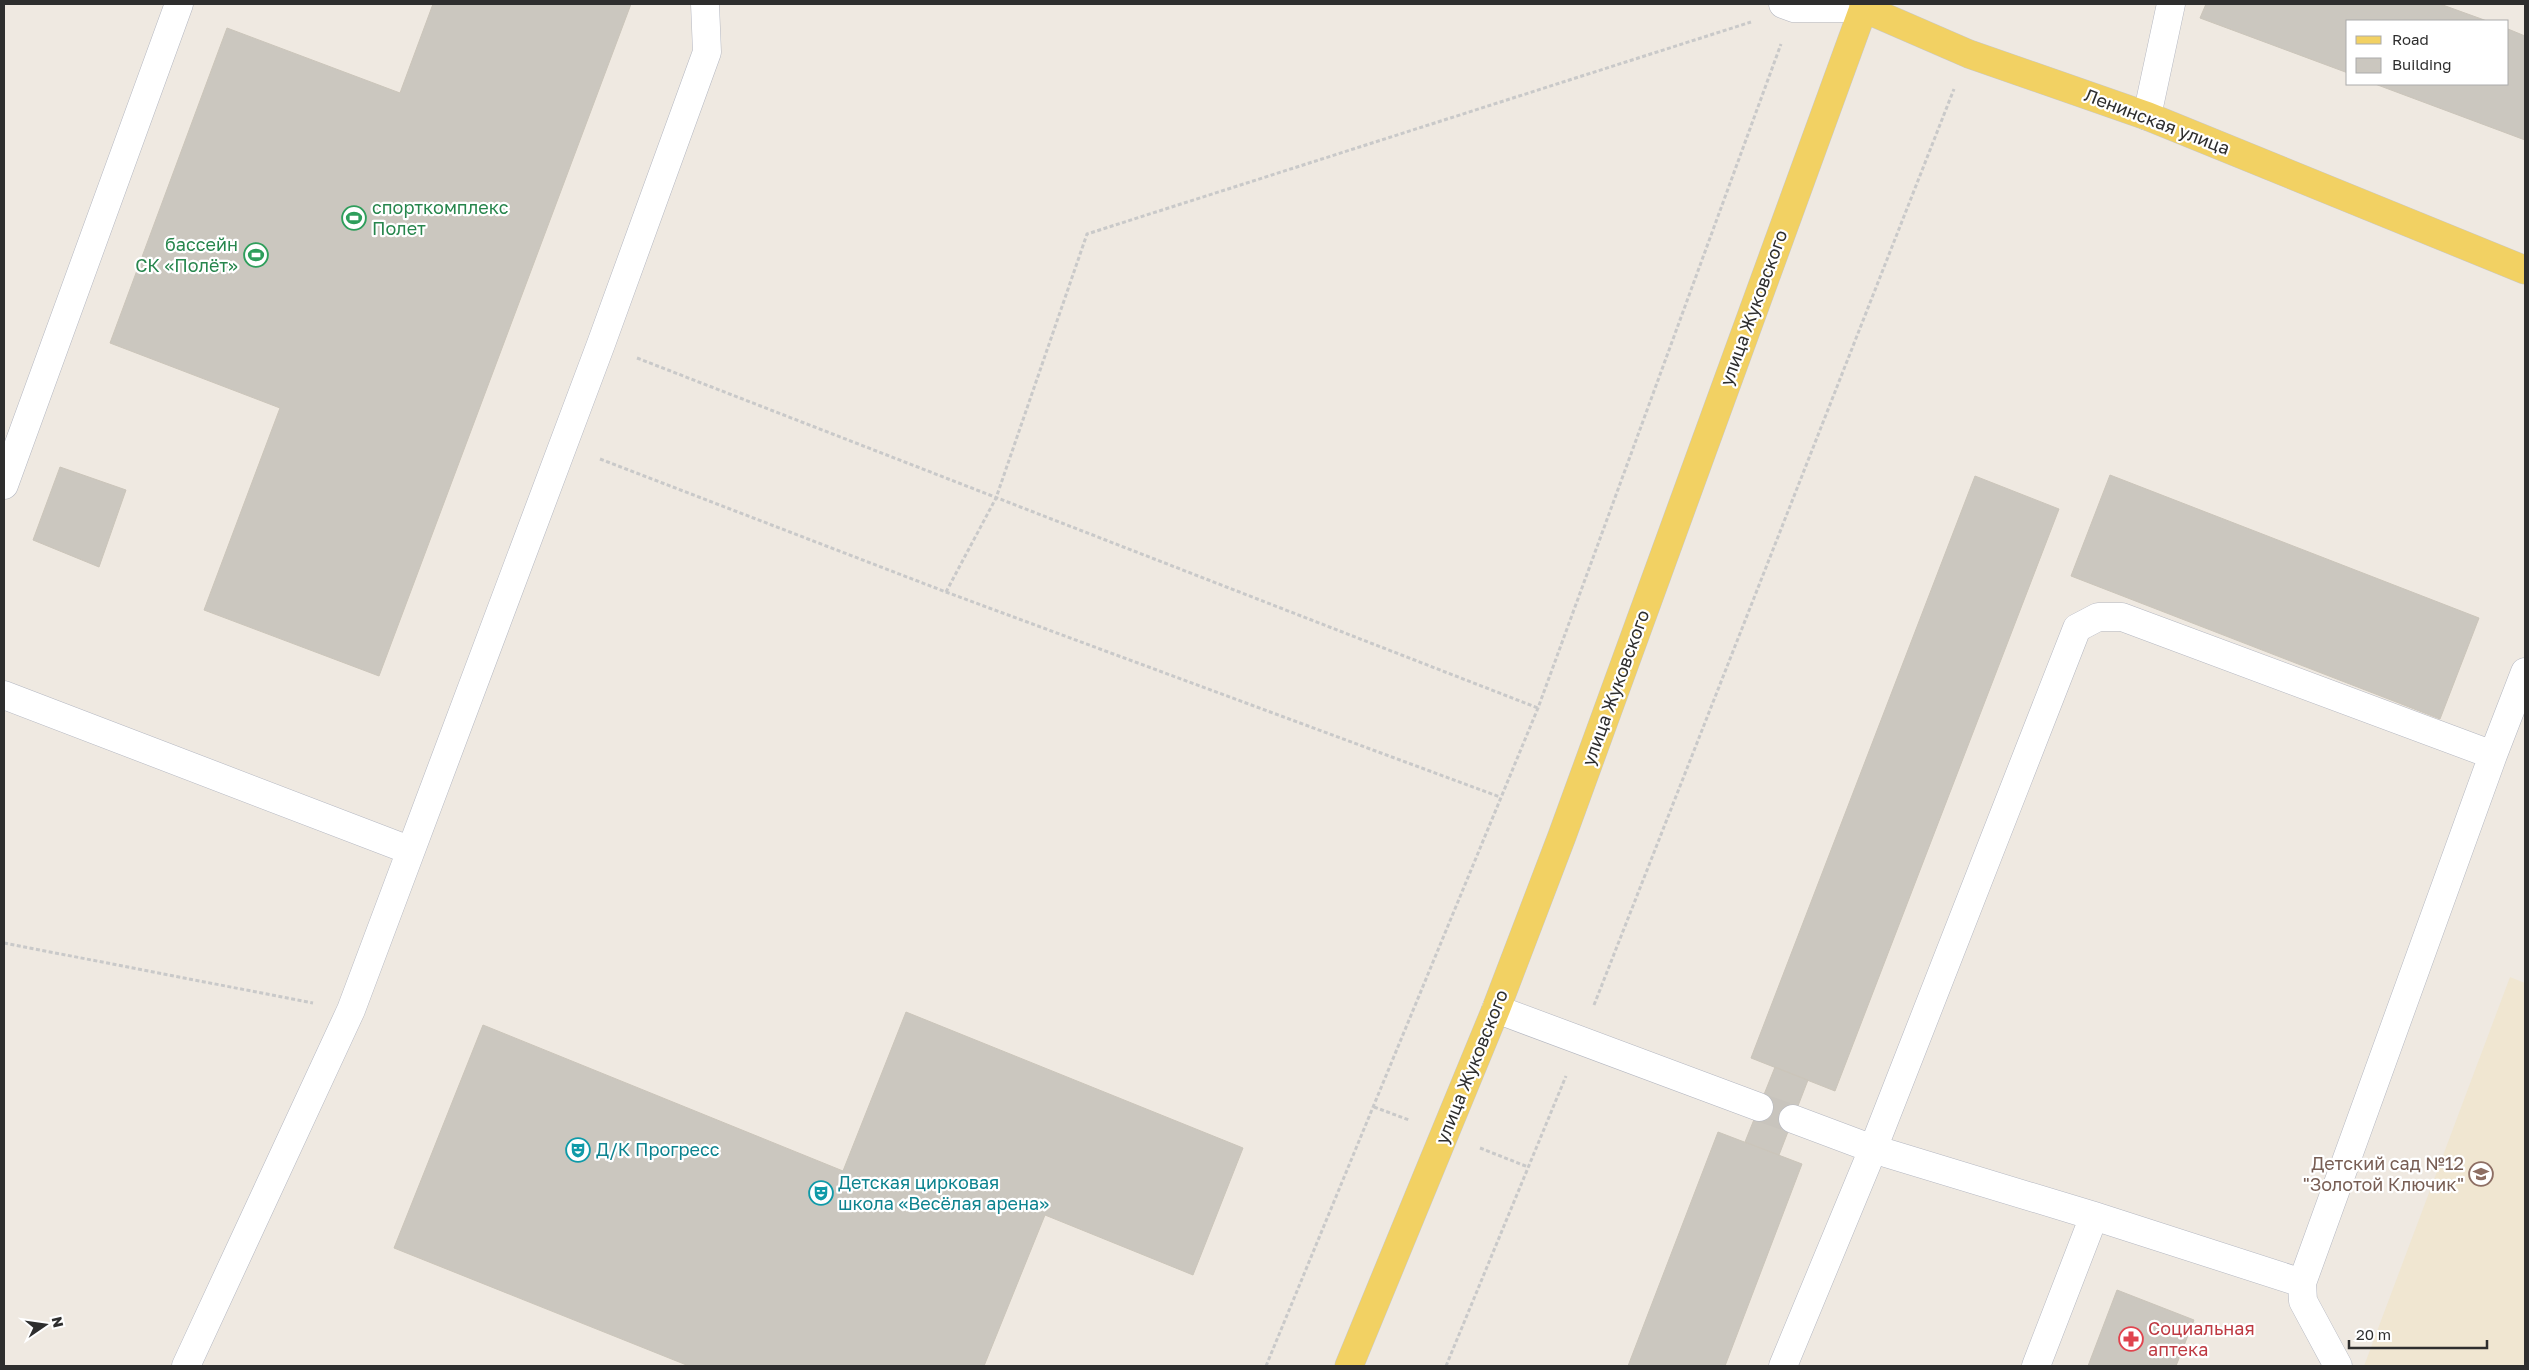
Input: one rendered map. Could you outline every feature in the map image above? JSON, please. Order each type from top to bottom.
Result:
[{"type":"main road","name":"Ленинская улица","points":[[1864,6],[1968,54],[2147,116],[2525,270]]},
{"type":"main road","name":"улица Жуковского","points":[[1349,1366],[1496,1009],[1569,818],[1864,6]]},
{"type":"street","points":[[4,485],[179,4]]},
{"type":"street","points":[[186,1366],[351,1010],[409,850],[601,344],[707,52],[705,4]]},
{"type":"street","points":[[2147,116],[2171,4]]},
{"type":"street","name":"Ленинская улица","points":[[1788,6],[1864,6]]},
{"type":"street","points":[[1782,1366],[1873,1149],[2077,628],[2098,617],[2122,617],[2493,755]]},
{"type":"street","points":[[2338,1366],[2303,1301],[2302,1283],[2493,755],[2525,672]]},
{"type":"street","points":[[4,695],[409,850]]},
{"type":"street","points":[[1496,1009],[1759,1107]]},
{"type":"street","points":[[1793,1119],[1873,1149],[2094,1216],[2302,1283]]},
{"type":"street","points":[[2036,1366],[2094,1216]]},
{"type":"path","points":[[946,592],[996,498],[1086,234],[1788,6]]},
{"type":"path","points":[[1266,1366],[1538,708],[1788,6]]},
{"type":"path","points":[[1446,1366],[1580,1040],[1968,54]]},
{"type":"path","points":[[601,344],[1538,708]]},
{"type":"path","points":[[563,445],[946,592],[1500,797]]},
{"type":"path","points":[[4,943],[351,1010]]},
{"type":"shaded area","name":"Детский сад №12 \"Золотой Ключик\"","points":[[2510,977],[2525,983],[2525,1366],[2364,1366]]},
{"type":"building","name":"спорткомплекс Полет","points":[[433,4],[631,4],[379,676],[204,610],[280,408],[110,343],[227,28],[400,93]]},
{"type":"building","points":[[2206,4],[2440,4],[2484,20],[2346,20],[2346,72],[2200,18]]},
{"type":"building","points":[[2509,29],[2525,36],[2525,140],[2378,85],[2509,85]]},
{"type":"building","points":[[60,467],[126,490],[99,567],[33,540]]},
{"type":"building","points":[[2110,475],[2479,618],[2440,719],[2071,576]]},
{"type":"building","points":[[1975,476],[2059,509],[1835,1091],[1751,1058]]},
{"type":"building","name":"Детская цирковая школа «Весёлая арена»","points":[[906,1012],[1243,1148],[1193,1275],[1045,1215],[984,1366],[689,1366],[394,1248],[483,1025],[843,1171]]},
{"type":"building","points":[[1775,1067],[1808,1080],[1779,1155],[1745,1142]]},
{"type":"building","points":[[1718,1132],[1802,1164],[1725,1366],[1628,1366]]},
{"type":"building","points":[[2117,1290],[2194,1320],[2176,1366],[2088,1366]]},
{"type":"tunnel","points":[[1759,1107],[1793,1119]]},
{"type":"place","name":"спорткомплекс Полет","points":[[354,218]]},
{"type":"place","name":"бассейн СК «Полёт»","points":[[256,255]]},
{"type":"place","name":"Д/К Прогресс","points":[[578,1150]]},
{"type":"place","name":"Детский сад №12 \"Золотой Ключик\"","points":[[2481,1174]]},
{"type":"place","name":"Детская цирковая школа «Весёлая арена»","points":[[821,1193]]},
{"type":"place","name":"Социальная аптека","points":[[2131,1339]]}]
